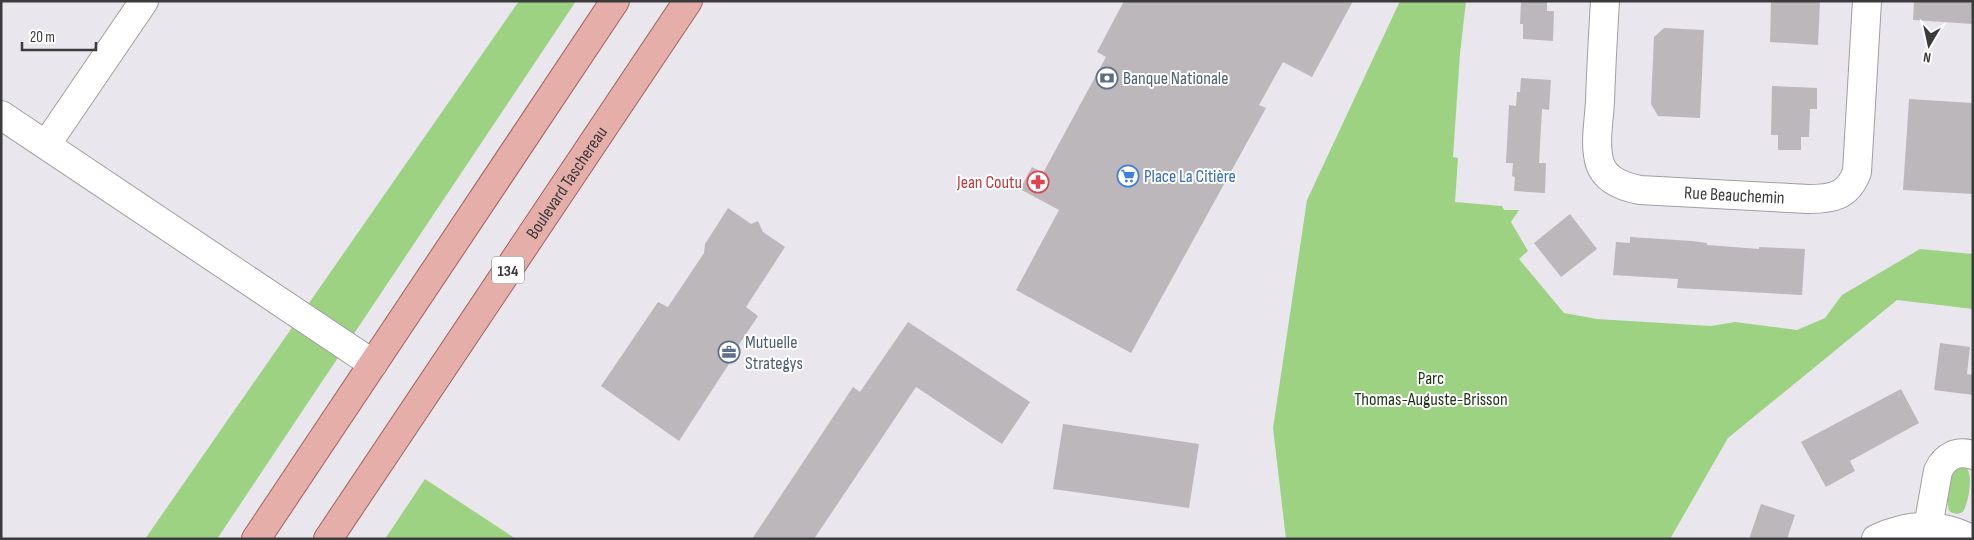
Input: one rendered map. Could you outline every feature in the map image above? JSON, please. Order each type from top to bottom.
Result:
[{"type":"main road","points":[[256,539],[615,1]]},
{"type":"main road","name":"Boulevard Taschereau","points":[[328,539],[688,1]]},
{"type":"street","points":[[46,144],[144,1]]},
{"type":"street","name":"Rue Beauchemin","points":[[1605,1],[1598,137],[1601,165],[1606,174],[1615,182],[1640,190],[1808,200],[1835,197],[1846,191],[1853,183],[1857,172],[1867,1]]},
{"type":"street","points":[[1,115],[373,364]]},
{"type":"street","points":[[1928,527],[1941,464],[1953,454],[1962,452],[1973,455]]},
{"type":"street","points":[[1876,539],[1898,530],[1912,527],[1949,530],[1972,536]]},
{"type":"green space","points":[[519,1],[576,1],[217,539],[145,539]]},
{"type":"green space","name":"Parc Thomas-Auguste-Brisson","points":[[1400,1],[1466,1],[1460,54],[1453,157],[1458,158],[1455,202],[1502,206],[1504,210],[1519,210],[1511,222],[1528,251],[1519,259],[1564,313],[1597,319],[1711,326],[1735,322],[1797,330],[1825,318],[1842,295],[1920,249],[1973,254],[1973,309],[1897,300],[1728,438],[1670,539],[1286,539],[1273,428],[1307,200]]},
{"type":"green space","points":[[1965,466],[1968,470],[1970,481],[1969,494],[1963,512],[1957,514],[1950,512],[1948,507],[1948,488],[1952,476],[1958,467]]},
{"type":"green space","points":[[425,479],[516,539],[385,539]]},
{"type":"building","name":"Place La Citière","points":[[1124,1],[1353,1],[1312,77],[1283,62],[1259,105],[1266,108],[1131,353],[1016,290],[1059,210],[1020,189],[1032,167],[1043,173],[1106,57],[1097,52]]},
{"type":"building","points":[[1521,1],[1547,1],[1547,11],[1554,11],[1553,41],[1523,39],[1523,24],[1520,24]]},
{"type":"building","points":[[1771,1],[1820,1],[1818,45],[1770,42]]},
{"type":"building","points":[[1914,1],[1973,1],[1973,24],[1913,20]]},
{"type":"building","points":[[1664,28],[1704,30],[1700,118],[1658,116],[1651,104],[1654,37]]},
{"type":"building","points":[[1521,78],[1551,80],[1549,110],[1542,109],[1539,163],[1546,163],[1545,193],[1514,191],[1513,163],[1506,163],[1509,105],[1516,106]]},
{"type":"building","points":[[1772,86],[1817,88],[1817,109],[1810,109],[1809,137],[1801,137],[1801,150],[1778,150],[1778,135],[1771,135]]},
{"type":"building","points":[[1909,99],[1973,103],[1973,194],[1903,190]]},
{"type":"building","points":[[728,208],[751,224],[758,221],[763,232],[785,247],[746,307],[758,316],[679,441],[601,386],[658,302],[668,307],[704,253],[705,244]]},
{"type":"building","points":[[1570,214],[1597,249],[1561,277],[1534,243]]},
{"type":"building","points":[[1630,237],[1692,241],[1707,243],[1707,245],[1759,249],[1759,247],[1805,249],[1802,295],[1677,288],[1678,279],[1613,275],[1616,242],[1630,243]]},
{"type":"building","points":[[908,322],[1030,402],[1002,444],[916,387],[814,539],[752,539],[853,387],[860,392]]},
{"type":"building","points":[[1940,343],[1970,347],[1967,374],[1973,375],[1973,395],[1934,390]]},
{"type":"building","points":[[1901,389],[1919,423],[1850,461],[1855,471],[1826,487],[1801,442]]},
{"type":"building","points":[[1063,424],[1199,444],[1189,508],[1053,489]]},
{"type":"building","points":[[1761,504],[1795,515],[1787,539],[1749,539]]},
{"type":"place","name":"Banque Nationale","points":[[1107,78]]},
{"type":"place","name":"Place La Citière","points":[[1128,176]]},
{"type":"place","name":"Jean Coutu","points":[[1038,182]]},
{"type":"place","name":"Mutuelle Strategys","points":[[729,352]]}]
